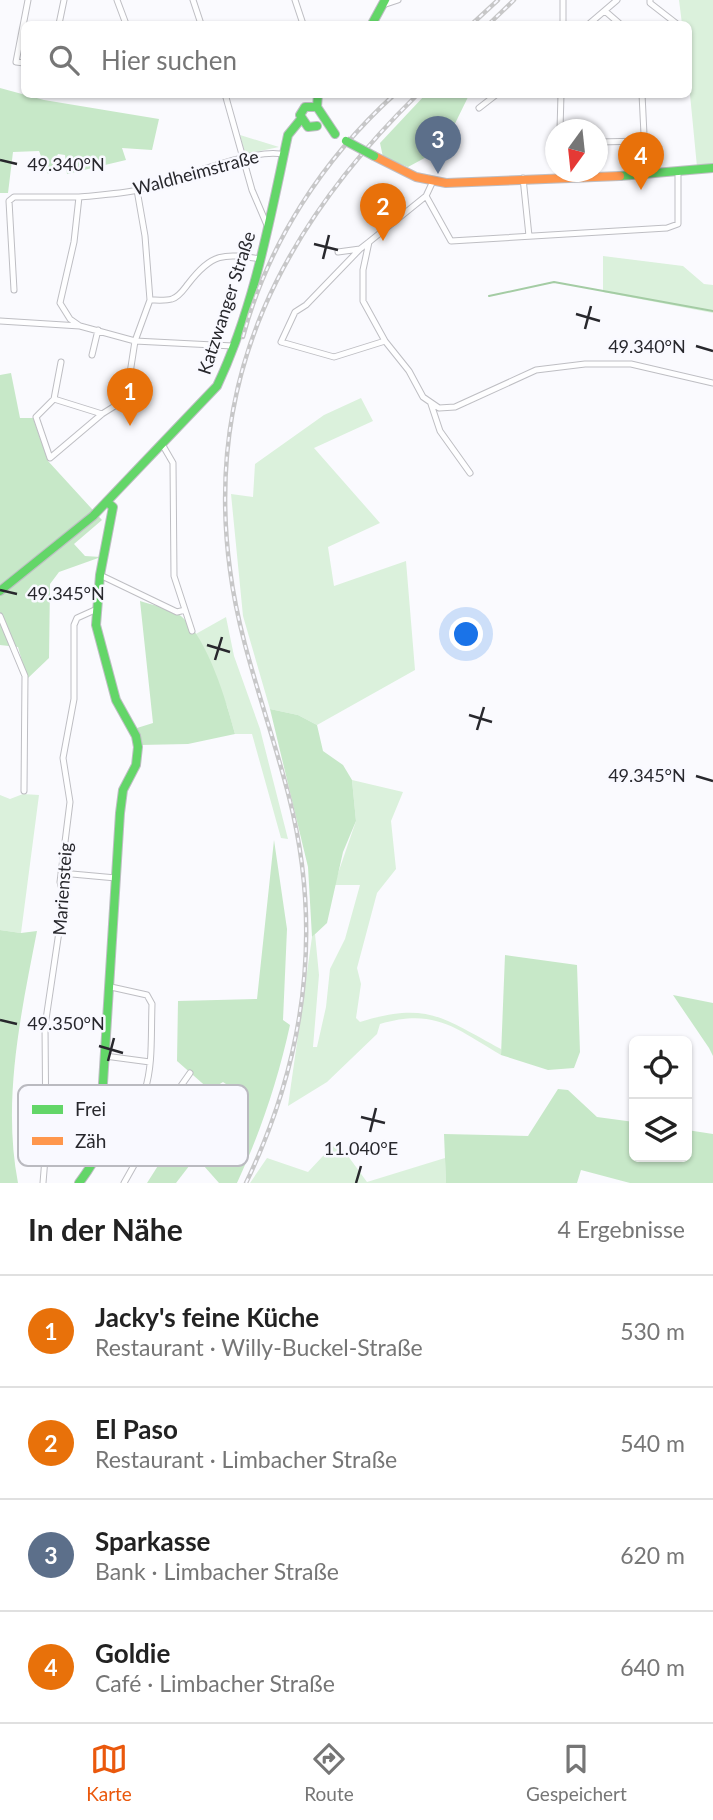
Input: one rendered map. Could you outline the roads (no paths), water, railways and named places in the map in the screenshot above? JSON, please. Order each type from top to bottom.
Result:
[{"type":"main road","points":[[374,21],[384,3]]},
{"type":"main road","points":[[315,98],[313,106],[319,122],[346,141],[406,173],[433,181],[474,183],[545,175]]},
{"type":"main road","name":"Katzwanger Straße","points":[[0,591],[107,502],[217,386],[261,259],[290,128],[302,122],[302,111],[313,106]]},
{"type":"main road","points":[[302,122],[319,122]]},
{"type":"main road","points":[[608,175],[678,173],[713,168]]},
{"type":"main road","points":[[104,1085],[122,800],[135,765],[138,747],[136,736],[116,700],[98,634],[100,575],[113,514],[113,506],[107,502]]},
{"type":"main road","points":[[79,1183],[92,1166]]},
{"type":"street","points":[[23,21],[27,0]]},
{"type":"street","points":[[60,21],[64,0]]},
{"type":"street","points":[[117,0],[125,21]]},
{"type":"street","points":[[192,0],[200,21]]},
{"type":"street","points":[[295,0],[302,21]]},
{"type":"street","points":[[384,3],[398,0]]},
{"type":"street","points":[[563,0],[563,21]]},
{"type":"street","points":[[593,21],[617,0]]},
{"type":"street","points":[[650,0],[650,3],[673,21]]},
{"type":"street","points":[[605,12],[616,21]]},
{"type":"street","points":[[21,34],[16,62],[21,63]]},
{"type":"street","points":[[226,98],[252,190],[268,228]]},
{"type":"street","points":[[480,108],[492,98]]},
{"type":"street","points":[[560,119],[561,98]]},
{"type":"street","points":[[642,98],[646,175]]},
{"type":"street","points":[[608,142],[644,141]]},
{"type":"street","name":"Waldheimstraße","points":[[14,290],[9,201],[14,197],[79,197],[137,190],[244,158],[273,152],[284,155]]},
{"type":"street","points":[[426,196],[451,241],[667,228],[678,224],[678,173]]},
{"type":"street","points":[[523,178],[529,236]]},
{"type":"street","points":[[385,341],[334,358],[281,342],[296,312],[360,249],[426,196],[433,181]]},
{"type":"street","points":[[61,362],[54,399],[36,417],[50,458],[102,414],[126,399],[135,341],[150,300],[145,236],[137,190]]},
{"type":"street","points":[[79,197],[74,242],[60,303],[70,319],[80,326]]},
{"type":"street","points":[[369,243],[363,270],[363,301],[385,341],[431,404],[440,431],[470,473]]},
{"type":"street","points":[[338,252],[360,249]]},
{"type":"street","points":[[150,300],[172,299],[179,295],[202,266],[216,257],[235,255],[261,259]]},
{"type":"street","points":[[0,321],[80,326],[135,341],[233,346]]},
{"type":"street","points":[[92,355],[98,330]]},
{"type":"street","points":[[431,404],[447,409],[455,407],[536,370],[585,364],[631,364],[713,383]]},
{"type":"street","points":[[54,399],[102,414]]},
{"type":"street","points":[[162,444],[173,463],[174,576],[192,631]]},
{"type":"street","points":[[100,575],[177,612],[185,610]]},
{"type":"street","name":"Mariensteig","points":[[46,1085],[45,1026],[59,945],[64,898],[61,873],[70,802],[63,758],[74,699],[74,625],[77,618],[97,609]]},
{"type":"street","points":[[0,616],[24,676],[24,791]]},
{"type":"street","points":[[61,873],[116,878]]},
{"type":"street","points":[[111,987],[147,995],[152,1004],[149,1085]]},
{"type":"street","points":[[105,1056],[150,1062]]},
{"type":"street","points":[[182,1085],[190,1073]]},
{"type":"street","points":[[124,1183],[134,1166]]},
{"type":"waterway","points":[[489,296],[554,282],[713,311]]},
{"type":"railway","points":[[475,21],[498,0]]},
{"type":"railway","points":[[492,21],[514,0]]},
{"type":"railway","points":[[243,337],[267,269],[301,205],[344,146],[391,98]]},
{"type":"railway","points":[[246,1183],[266,1137],[294,1042],[306,945],[305,896],[289,797],[248,656],[230,570],[225,500],[229,433],[242,369],[264,309],[292,252],[328,197],[370,144],[414,98]]},
{"type":"place","name":"Sparkasse","points":[[438,174]]},
{"type":"place","name":"Goldie","points":[[641,190]]},
{"type":"place","name":"El Paso","points":[[383,241]]},
{"type":"place","name":"Jacky's feine Küche","points":[[130,426]]}]
